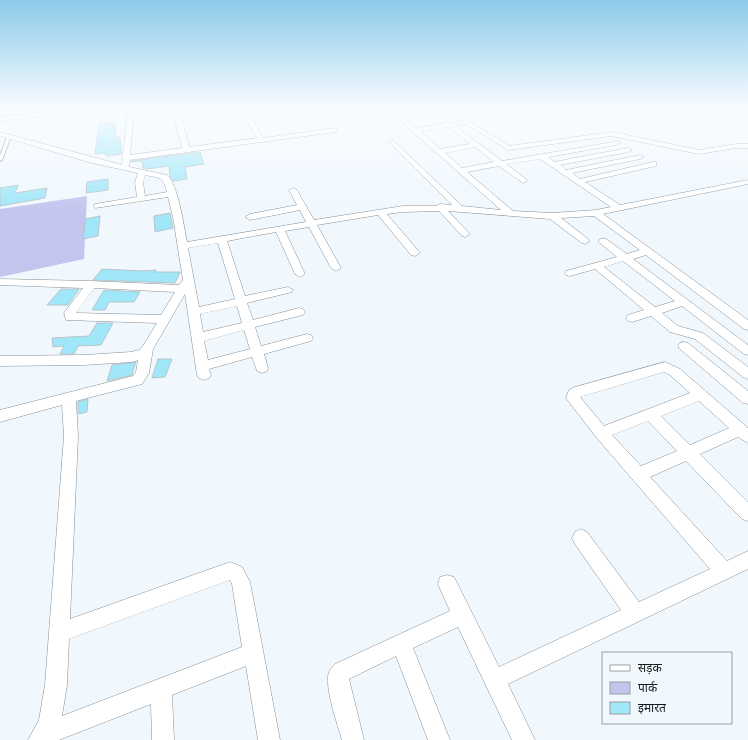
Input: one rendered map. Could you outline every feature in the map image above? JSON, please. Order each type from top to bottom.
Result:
[{"type":"street","points":[[35,144],[126,169],[166,178],[173,194],[182,246],[185,284],[194,312],[204,370],[256,351],[307,338]]},
{"type":"street","points":[[126,169],[127,144]]},
{"type":"street","points":[[184,144],[186,150]]},
{"type":"street","points":[[126,158],[235,144]]},
{"type":"street","points":[[394,144],[459,208]]},
{"type":"street","points":[[431,144],[511,214]]},
{"type":"street","points":[[501,144],[508,148],[541,144]]},
{"type":"street","points":[[462,170],[613,144]]},
{"type":"street","points":[[662,144],[701,152],[731,146],[748,146]]},
{"type":"street","points":[[441,152],[477,145],[524,181]]},
{"type":"street","points":[[554,164],[628,150]]},
{"type":"street","points":[[542,156],[620,209]]},
{"type":"street","points":[[566,172],[640,157]]},
{"type":"street","points":[[580,181],[653,164]]},
{"type":"street","points":[[141,199],[139,182],[142,173]]},
{"type":"street","points":[[182,246],[279,228],[380,212],[440,207],[511,214],[552,216],[596,213],[748,182]]},
{"type":"street","points":[[293,190],[336,268]]},
{"type":"street","points":[[98,206],[173,194]]},
{"type":"street","points":[[250,217],[302,207]]},
{"type":"street","points":[[440,207],[465,234]]},
{"type":"street","points":[[380,212],[415,253]]},
{"type":"street","points":[[596,213],[748,326]]},
{"type":"street","points":[[552,216],[584,241]]},
{"type":"street","points":[[279,228],[300,274]]},
{"type":"street","points":[[221,238],[262,368]]},
{"type":"street","points":[[603,241],[748,351]]},
{"type":"street","points":[[570,273],[649,251]]},
{"type":"street","points":[[596,266],[676,330],[699,336],[748,374]]},
{"type":"street","points":[[0,282],[185,284]]},
{"type":"street","points":[[91,284],[70,313],[70,317],[166,319]]},
{"type":"street","points":[[0,416],[137,380],[142,373],[147,349],[166,319],[185,284]]},
{"type":"street","points":[[194,312],[288,290]]},
{"type":"street","points":[[632,318],[684,302]]},
{"type":"street","points":[[198,338],[299,312]]},
{"type":"street","points":[[684,346],[748,399]]},
{"type":"street","points":[[0,361],[84,360],[125,357],[138,355],[147,349]]},
{"type":"street","points":[[638,475],[688,453],[744,434],[675,372],[666,367],[658,368],[574,394],[573,398],[575,403],[601,433],[638,475],[724,571]]},
{"type":"street","points":[[732,386],[748,380]]},
{"type":"street","points":[[601,433],[701,395]]},
{"type":"street","points":[[41,738],[52,715],[59,633],[71,436],[69,399]]},
{"type":"street","points":[[650,414],[748,513]]},
{"type":"street","points":[[581,538],[635,613]]},
{"type":"street","points":[[494,680],[748,560]]},
{"type":"street","points":[[59,633],[230,571],[236,573],[241,582],[269,740]]},
{"type":"street","points":[[447,584],[524,740]]},
{"type":"street","points":[[352,740],[338,687],[338,676],[342,671],[462,615]]},
{"type":"street","points":[[401,643],[439,740]]},
{"type":"street","points":[[41,738],[253,653]]},
{"type":"street","points":[[161,689],[163,740]]},
{"type":"lane","points":[[0,160],[3,144]]},
{"type":"green space","points":[[87,196],[84,259],[0,277],[0,209]]},
{"type":"building","points":[[96,144],[121,144],[122,154],[106,156],[106,153],[95,154]]},
{"type":"building","points":[[200,152],[204,164],[185,167],[187,179],[173,181],[170,177],[169,166],[147,169],[143,168],[142,161],[131,162],[131,161]]},
{"type":"building","points":[[108,179],[108,190],[86,193],[87,182]]},
{"type":"building","points":[[18,185],[15,193],[47,188],[45,198],[0,206],[0,188]]},
{"type":"building","points":[[170,213],[173,228],[155,232],[154,216]]},
{"type":"building","points":[[100,216],[98,236],[83,239],[86,219]]},
{"type":"building","points":[[102,269],[180,272],[175,283],[93,280]]},
{"type":"building","points":[[61,289],[79,289],[68,305],[47,305]]},
{"type":"building","points":[[104,290],[140,292],[134,302],[109,302],[105,310],[92,310]]},
{"type":"building","points":[[97,323],[113,323],[101,345],[78,346],[74,354],[60,354],[64,346],[53,347],[52,338],[89,336]]},
{"type":"building","points":[[158,359],[172,359],[165,377],[152,378]]},
{"type":"building","points":[[136,362],[132,375],[107,381],[112,365]]},
{"type":"building","points":[[88,399],[87,412],[78,414],[78,402]]}]
